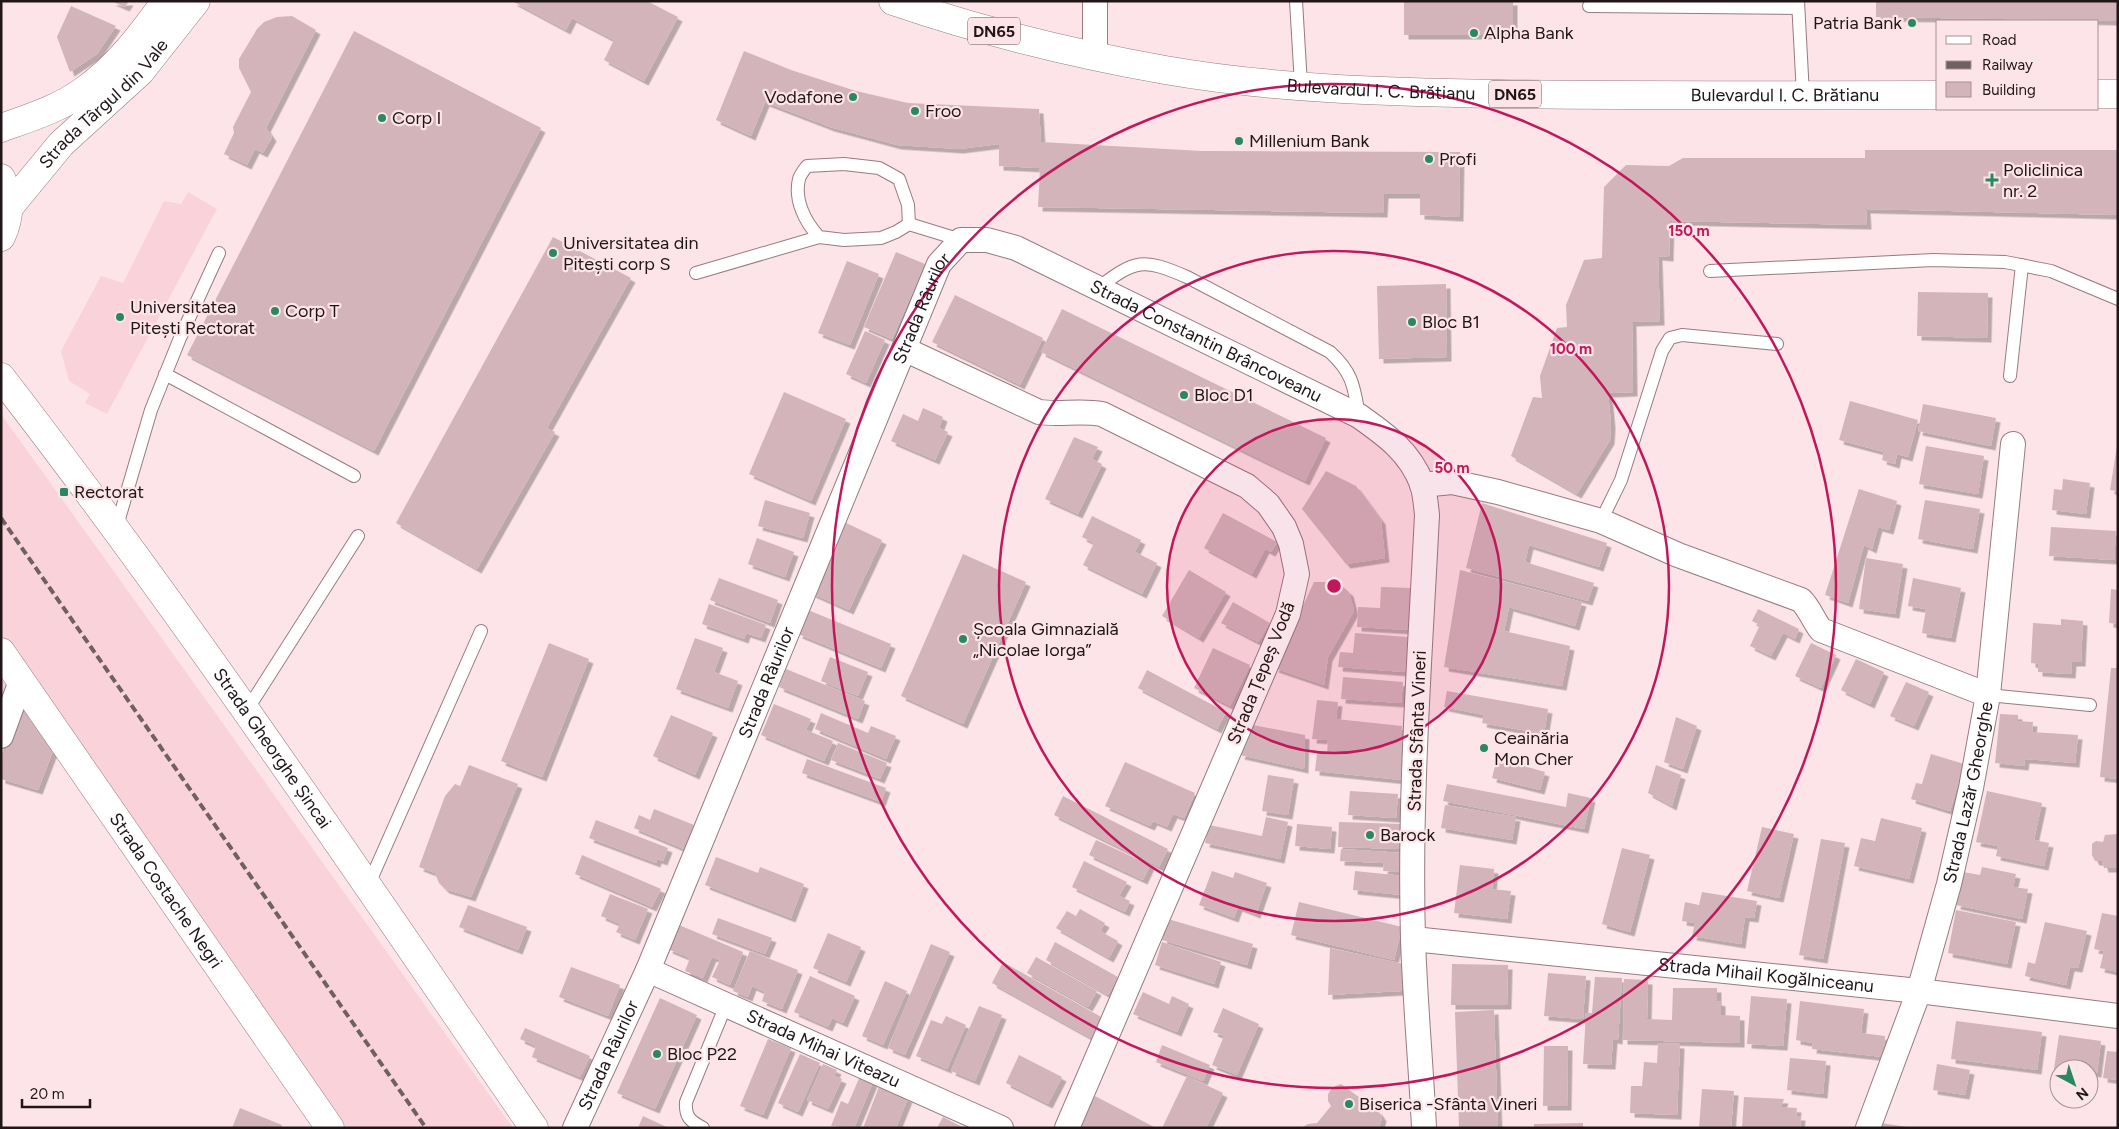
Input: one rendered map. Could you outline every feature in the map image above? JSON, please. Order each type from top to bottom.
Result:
[{"type":"main road","name":"Strada Târgul din Vale","points":[[1,128],[54,108],[82,92],[108,71],[128,50],[166,1]]},
{"type":"main road","name":"Strada Târgul din Vale","points":[[10,206],[61,144],[140,72],[196,1]]},
{"type":"main road","name":"Bulevardul I. C. Brătianu","points":[[893,1],[972,26],[1095,56],[1167,71],[1301,85],[1404,92],[1579,95],[1936,95]]},
{"type":"main road","points":[[2099,94],[2118,94]]},
{"type":"main road","points":[[1,178],[6,188],[10,206],[7,224],[1,237]]},
{"type":"main road","name":"Strada Gheorghe Șincai","points":[[1,377],[116,529],[246,710],[534,1128]]},
{"type":"main road","name":"Strada Costache Negri","points":[[1,652],[330,1128]]},
{"type":"street","points":[[1095,1],[1095,56]]},
{"type":"street","name":"Strada Constantin Brâncoveanu","points":[[961,240],[988,240],[1016,248],[1359,416],[1388,436],[1406,454],[1422,484]]},
{"type":"street","name":"Strada Râurilor","points":[[575,1128],[648,970],[940,264],[961,240]]},
{"type":"street","name":"Strada Țepeș Vodă","points":[[904,349],[1039,412],[1053,414],[1086,411],[1102,414],[1247,486],[1268,504],[1284,527],[1291,544],[1297,574],[1288,614],[1067,1128]]},
{"type":"street","name":"Strada Lazăr Gheorghe","points":[[1868,1128],[1920,991],[1949,884],[1971,788],[1988,695],[2013,444]]},
{"type":"street","points":[[1422,484],[1452,482],[1498,492],[1601,521],[1678,555],[1801,600],[1821,630],[1988,695]]},
{"type":"street","name":"Strada Sfânta Vineri","points":[[1422,484],[1427,515],[1416,718],[1413,833],[1414,939],[1424,1128]]},
{"type":"street","points":[[1,736],[21,681]]},
{"type":"street","name":"Strada Mihail Kogălniceanu","points":[[1414,939],[1920,991],[2118,1016]]},
{"type":"street","name":"Strada Mihai Viteazu","points":[[648,970],[1000,1128]]},
{"type":"lane","points":[[1296,1],[1301,85]]},
{"type":"lane","points":[[1589,6],[1798,5],[1803,95]]},
{"type":"lane","points":[[819,237],[807,224],[800,202],[799,179],[807,166],[844,164],[879,168],[899,179],[908,205],[909,224]]},
{"type":"lane","points":[[696,273],[819,237],[844,240],[881,238],[909,224],[961,240]]},
{"type":"lane","points":[[116,529],[151,410],[219,253]]},
{"type":"lane","points":[[1710,271],[1933,260],[2005,262],[2051,272],[2118,299]]},
{"type":"lane","points":[[1098,288],[1121,270],[1142,263],[1164,267],[1188,277],[1330,352],[1344,365],[1351,379],[1359,416]]},
{"type":"lane","points":[[2010,376],[2022,265]]},
{"type":"lane","points":[[1601,521],[1621,480],[1662,351],[1670,338],[1682,335],[1777,344]]},
{"type":"lane","points":[[165,374],[354,476]]},
{"type":"lane","points":[[246,710],[358,536]]},
{"type":"lane","points":[[368,886],[481,631]]},
{"type":"lane","points":[[1988,695],[2090,705]]},
{"type":"lane","points":[[703,1128],[689,1120],[685,1112],[686,1102],[726,1005]]},
{"type":"shaded area","name":"Universitatea Pitești Rectorat","points":[[188,192],[217,209],[107,414],[85,403],[90,394],[69,381],[61,351],[101,276],[123,283],[164,201],[181,204]]},
{"type":"shaded area","points":[[1,414],[513,1128],[346,1128],[27,667],[1,724]]},
{"type":"building","points":[[111,1],[129,1],[125,7]]},
{"type":"building","points":[[512,1],[647,1],[678,17],[644,81],[604,60],[614,40],[572,18],[566,30]]},
{"type":"building","points":[[1404,1],[1513,1],[1513,35],[1404,35]]},
{"type":"building","points":[[1876,1],[2118,1],[2118,21],[1876,17]]},
{"type":"building","points":[[71,6],[116,26],[97,54],[70,72],[57,37]]},
{"type":"building","points":[[292,16],[316,30],[266,128],[272,137],[263,153],[255,149],[247,165],[224,154],[234,133],[233,127],[251,92],[239,68],[239,59],[257,29],[264,22],[277,17]]},
{"type":"building","points":[[354,31],[541,128],[374,451],[187,355]]},
{"type":"building","points":[[744,51],[791,70],[856,91],[908,103],[1039,109],[1041,142],[1202,151],[1460,152],[1459,217],[1420,215],[1420,194],[1384,194],[1383,213],[1038,207],[1040,168],[999,166],[999,144],[959,149],[897,145],[830,127],[765,102],[751,136],[716,120]]},
{"type":"building","points":[[1865,150],[2118,150],[2118,215],[1866,209],[1867,225],[1670,221],[1669,257],[1658,256],[1660,321],[1632,322],[1633,392],[1608,393],[1611,424],[1610,440],[1577,494],[1511,456],[1533,397],[1542,398],[1540,376],[1557,328],[1567,327],[1566,305],[1584,260],[1602,258],[1604,187],[1626,165],[1669,166],[1683,158],[1865,158]]},
{"type":"building","points":[[553,237],[631,278],[547,428],[555,432],[477,569],[396,523]]},
{"type":"building","points":[[896,252],[925,264],[892,339],[864,327]]},
{"type":"building","points":[[847,261],[879,274],[850,345],[818,333]]},
{"type":"building","name":"Bloc B1","points":[[1446,284],[1447,357],[1379,359],[1377,286]]},
{"type":"building","points":[[1918,292],[1988,293],[1987,338],[1917,336]]},
{"type":"building","points":[[955,295],[1043,338],[1020,385],[932,342]]},
{"type":"building","name":"Bloc D1","points":[[1062,309],[1326,438],[1305,481],[1041,352]]},
{"type":"building","points":[[865,331],[885,340],[866,383],[846,374]]},
{"type":"building","points":[[784,392],[846,419],[811,501],[749,474]]},
{"type":"building","points":[[1850,401],[1918,420],[1908,457],[1897,454],[1895,464],[1882,460],[1884,452],[1839,440]]},
{"type":"building","points":[[1923,404],[1996,418],[1991,446],[1918,431]]},
{"type":"building","points":[[923,408],[943,417],[939,428],[948,432],[935,460],[891,441],[903,414],[918,421]]},
{"type":"building","points":[[1074,437],[1098,447],[1092,459],[1102,464],[1078,514],[1045,499]]},
{"type":"building","points":[[1926,446],[1984,456],[1978,494],[1919,484]]},
{"type":"building","points":[[2118,446],[2118,491],[2110,490]]},
{"type":"building","points":[[1326,471],[1356,486],[1381,520],[1385,558],[1346,564],[1302,509]]},
{"type":"building","points":[[2063,479],[2090,483],[2086,514],[2052,510],[2054,489],[2062,490]]},
{"type":"building","points":[[1859,489],[1897,501],[1889,530],[1878,527],[1872,549],[1864,545],[1848,603],[1825,595]]},
{"type":"building","points":[[765,500],[810,513],[803,538],[758,526]]},
{"type":"building","points":[[1925,500],[1980,509],[1973,549],[1918,539]]},
{"type":"building","points":[[1482,503],[1607,543],[1599,567],[1529,545],[1525,562],[1594,583],[1588,601],[1466,568]]},
{"type":"building","points":[[1223,513],[1277,542],[1271,552],[1265,549],[1252,574],[1204,548]]},
{"type":"building","points":[[1092,516],[1141,540],[1135,552],[1157,563],[1142,594],[1083,565],[1094,543],[1082,537]]},
{"type":"building","points":[[844,522],[882,540],[849,610],[811,593]]},
{"type":"building","points":[[2051,527],[2116,531],[2114,560],[2049,556]]},
{"type":"building","points":[[757,538],[794,552],[785,577],[748,564]]},
{"type":"building","name":"Școala Gimnazială „Nicolae Iorga”","points":[[963,554],[1026,582],[963,724],[901,696]]},
{"type":"building","points":[[1866,558],[1903,564],[1895,614],[1859,609]]},
{"type":"building","points":[[1189,570],[1226,592],[1199,638],[1162,616]]},
{"type":"building","points":[[1460,570],[1582,602],[1575,626],[1509,607],[1504,631],[1570,646],[1562,686],[1444,667]]},
{"type":"building","points":[[719,578],[778,600],[770,623],[710,600]]},
{"type":"building","points":[[1913,578],[1961,588],[1951,638],[1922,633],[1926,609],[1908,606]]},
{"type":"building","points":[[1314,582],[1337,582],[1349,592],[1354,611],[1328,657],[1324,685],[1274,668]]},
{"type":"building","points":[[1381,587],[1411,588],[1409,630],[1357,627],[1358,607],[1380,608]]},
{"type":"building","points":[[2111,589],[2118,590],[2118,624],[2109,623]]},
{"type":"building","points":[[1233,602],[1270,623],[1258,642],[1221,623]]},
{"type":"building","points":[[709,604],[766,625],[761,638],[746,633],[744,639],[702,624]]},
{"type":"building","points":[[1758,609],[1799,629],[1795,639],[1783,633],[1771,656],[1750,646],[1760,625],[1752,621]]},
{"type":"building","points":[[808,610],[891,644],[881,668],[798,634]]},
{"type":"building","points":[[2061,619],[2083,621],[2081,662],[2072,662],[2071,674],[2038,672],[2038,664],[2031,663],[2033,623],[2061,625]]},
{"type":"building","points":[[1355,633],[1408,637],[1405,672],[1338,667],[1340,652],[1353,653]]},
{"type":"building","points":[[695,638],[723,648],[714,672],[738,681],[728,708],[676,689]]},
{"type":"building","points":[[549,643],[589,659],[542,777],[501,761]]},
{"type":"building","points":[[1811,643],[1836,655],[1821,688],[1795,676]]},
{"type":"building","points":[[1213,648],[1250,665],[1230,706],[1194,688]]},
{"type":"building","points":[[830,657],[868,672],[858,696],[821,681]]},
{"type":"building","points":[[1856,659],[1884,672],[1870,704],[1841,690]]},
{"type":"building","points":[[2111,668],[2118,668],[2118,779],[2100,777]]},
{"type":"building","points":[[786,669],[865,701],[858,719],[779,687]]},
{"type":"building","points":[[1147,670],[1226,712],[1217,729],[1138,688]]},
{"type":"building","points":[[1343,677],[1403,682],[1401,703],[1341,699]]},
{"type":"building","points":[[1906,682],[1929,692],[1914,726],[1890,716]]},
{"type":"building","points":[[1447,691],[1548,709],[1544,734],[1482,723],[1484,715],[1444,707]]},
{"type":"building","points":[[1317,700],[1338,702],[1336,719],[1402,726],[1401,735],[1407,736],[1402,780],[1315,771],[1317,753],[1327,754],[1328,740],[1312,739]]},
{"type":"building","points":[[774,704],[811,719],[806,730],[833,741],[824,761],[761,735]]},
{"type":"building","points":[[24,707],[53,751],[38,790],[1,779],[1,757],[14,716]]},
{"type":"building","points":[[821,713],[868,733],[871,726],[896,736],[886,759],[815,729]]},
{"type":"building","points":[[2000,714],[2018,715],[2018,721],[2033,722],[2032,732],[2078,735],[2075,763],[2025,759],[2024,766],[1995,763]]},
{"type":"building","points":[[671,715],[713,733],[695,775],[653,756]]},
{"type":"building","points":[[1676,717],[1697,726],[1683,769],[1664,762]]},
{"type":"building","points":[[1253,725],[1305,735],[1304,769],[1240,755]]},
{"type":"building","points":[[838,743],[887,763],[880,779],[831,760]]},
{"type":"building","points":[[1931,754],[1964,764],[1950,811],[1911,799],[1916,783],[1922,784]]},
{"type":"building","points":[[1497,758],[1545,772],[1540,790],[1492,778]]},
{"type":"building","points":[[807,759],[886,788],[881,802],[802,773]]},
{"type":"building","points":[[1125,762],[1195,793],[1184,818],[1173,814],[1167,827],[1153,821],[1150,826],[1105,806]]},
{"type":"building","points":[[469,765],[518,784],[471,897],[445,889],[439,883],[435,873],[419,867],[445,796],[455,784],[460,786]]},
{"type":"building","points":[[1656,765],[1681,775],[1672,806],[1648,793]]},
{"type":"building","points":[[1268,775],[1294,779],[1288,815],[1262,811]]},
{"type":"building","points":[[1447,784],[1566,807],[1568,793],[1591,798],[1584,829],[1443,801]]},
{"type":"building","points":[[1350,791],[1398,794],[1396,818],[1348,815]]},
{"type":"building","points":[[1987,791],[2042,803],[2034,840],[2049,843],[2044,866],[1996,856],[1998,846],[1976,842]]},
{"type":"building","points":[[1063,796],[1168,849],[1159,867],[1054,815]]},
{"type":"building","points":[[1445,805],[1516,817],[1512,840],[1441,828]]},
{"type":"building","points":[[654,809],[694,825],[684,849],[634,828],[639,815],[650,820]]},
{"type":"building","points":[[1266,817],[1288,822],[1280,859],[1205,843],[1209,825],[1262,836]]},
{"type":"building","points":[[1881,818],[1922,828],[1909,879],[1854,866],[1861,838],[1875,841]]},
{"type":"building","points":[[596,820],[668,848],[663,861],[657,859],[656,863],[589,838]]},
{"type":"building","name":"Barock","points":[[1339,822],[1402,824],[1402,849],[1338,847]]},
{"type":"building","points":[[1297,824],[1332,827],[1330,849],[1295,846]]},
{"type":"building","points":[[1762,827],[1794,834],[1779,898],[1747,891]]},
{"type":"building","points":[[2118,834],[2118,868],[2104,868],[2102,861],[2095,861],[2092,855],[2092,844],[2096,841],[2103,842],[2105,835]]},
{"type":"building","points":[[1821,839],[1845,843],[1823,959],[1799,955]]},
{"type":"building","points":[[1096,840],[1150,865],[1143,880],[1089,855]]},
{"type":"building","points":[[1622,848],[1650,855],[1630,932],[1602,924]]},
{"type":"building","points":[[1341,849],[1403,853],[1402,872],[1383,871],[1384,863],[1340,861]]},
{"type":"building","points":[[582,855],[661,889],[652,907],[575,874]]},
{"type":"building","points":[[716,857],[758,873],[760,867],[804,884],[791,918],[705,885]]},
{"type":"building","points":[[1084,861],[1127,882],[1119,896],[1130,901],[1125,912],[1072,887]]},
{"type":"building","points":[[1460,865],[1494,869],[1492,889],[1511,891],[1507,919],[1454,913]]},
{"type":"building","points":[[1982,867],[2016,874],[2013,887],[2028,889],[2022,919],[1956,905],[1963,872],[1980,875]]},
{"type":"building","points":[[1212,871],[1233,878],[1235,872],[1267,883],[1256,914],[1238,907],[1234,918],[1199,905]]},
{"type":"building","points":[[1355,871],[1404,876],[1402,895],[1353,890]]},
{"type":"building","points":[[1702,892],[1757,901],[1754,918],[1745,917],[1741,944],[1692,936],[1695,923],[1682,921],[1685,902],[1699,905]]},
{"type":"building","points":[[610,894],[648,909],[635,940],[616,932],[620,924],[601,916]]},
{"type":"building","points":[[1299,902],[1402,927],[1394,960],[1291,935]]},
{"type":"building","points":[[468,905],[527,927],[518,950],[459,927]]},
{"type":"building","points":[[1080,909],[1105,923],[1100,931],[1118,941],[1109,958],[1056,928],[1067,911],[1076,916]]},
{"type":"building","points":[[1956,910],[2016,922],[2007,964],[1948,953]]},
{"type":"building","points":[[2102,913],[2118,916],[2118,972],[2100,968],[2104,951],[2094,949]]},
{"type":"building","points":[[718,918],[772,938],[765,954],[712,934]]},
{"type":"building","points":[[1168,919],[1253,944],[1247,965],[1162,940]]},
{"type":"building","points":[[2045,922],[2087,931],[2078,968],[2070,967],[2066,985],[2025,976],[2028,962],[2035,964]]},
{"type":"building","points":[[679,925],[743,952],[730,985],[712,977],[720,960],[712,957],[703,978],[685,971],[690,958],[668,949]]},
{"type":"building","points":[[828,933],[861,947],[846,982],[813,968]]},
{"type":"building","points":[[1055,942],[1118,977],[1108,995],[1046,960]]},
{"type":"building","points":[[1162,942],[1221,962],[1214,984],[1155,965]]},
{"type":"building","points":[[931,944],[950,952],[905,1055],[888,1048]]},
{"type":"building","points":[[1330,948],[1404,964],[1401,991],[1328,995]]},
{"type":"building","points":[[750,951],[798,970],[782,1009],[762,1001],[765,992],[752,986],[748,997],[733,991]]},
{"type":"building","points":[[1036,957],[1097,991],[1088,1007],[1027,973]]},
{"type":"building","points":[[1003,962],[1103,1018],[1091,1038],[992,983]]},
{"type":"building","points":[[1452,964],[1508,965],[1507,1005],[1451,1005]]},
{"type":"building","points":[[571,967],[620,985],[608,1016],[559,997]]},
{"type":"building","points":[[1548,973],[1586,976],[1583,1019],[1544,1016]]},
{"type":"building","points":[[810,976],[855,996],[843,1023],[832,1018],[828,1027],[794,1012]]},
{"type":"building","points":[[1595,977],[1622,978],[1618,1040],[1613,1039],[1611,1065],[1583,1064],[1586,1013],[1592,1013]]},
{"type":"building","points":[[1624,979],[1648,980],[1647,1019],[1672,1020],[1673,988],[1717,988],[1717,1001],[1721,1002],[1721,1015],[1740,1016],[1740,1043],[1623,1040]]},
{"type":"building","points":[[885,981],[907,991],[883,1045],[862,1036]]},
{"type":"building","points":[[1143,992],[1169,1004],[1172,996],[1189,1004],[1177,1032],[1133,1014]]},
{"type":"building","points":[[1751,996],[1787,999],[1783,1046],[1747,1044]]},
{"type":"building","name":"Bloc P22","points":[[660,998],[697,1015],[655,1109],[617,1093]]},
{"type":"building","points":[[1800,1001],[1864,1009],[1861,1033],[1885,1036],[1883,1057],[1812,1049],[1813,1043],[1796,1040]]},
{"type":"building","points":[[979,1006],[1002,1015],[975,1081],[951,1071]]},
{"type":"building","points":[[1223,1008],[1259,1024],[1237,1075],[1212,1065],[1224,1036],[1213,1032]]},
{"type":"building","points":[[1494,1010],[1498,1128],[1459,1128],[1455,1012]]},
{"type":"building","points":[[946,1016],[966,1025],[947,1069],[916,1056],[931,1020],[942,1024]]},
{"type":"building","points":[[1956,1021],[2042,1032],[2037,1070],[1951,1059]]},
{"type":"building","points":[[525,1028],[590,1056],[580,1077],[532,1057],[536,1046],[520,1039]]},
{"type":"building","points":[[2059,1035],[2101,1041],[2099,1059],[2055,1059]]},
{"type":"building","points":[[768,1039],[791,1048],[763,1115],[740,1106]]},
{"type":"building","points":[[1658,1043],[1680,1044],[1677,1115],[1630,1113],[1631,1086],[1642,1086],[1644,1062],[1657,1063]]},
{"type":"building","points":[[1162,1045],[1210,1065],[1203,1081],[1156,1062]]},
{"type":"building","points":[[1544,1046],[1568,1046],[1567,1106],[1543,1106]]},
{"type":"building","points":[[2107,1051],[2118,1052],[2118,1080],[2103,1078]]},
{"type":"building","points":[[800,1054],[820,1063],[798,1112],[778,1103]]},
{"type":"building","points":[[1019,1055],[1062,1077],[1048,1104],[1006,1083]]},
{"type":"building","points":[[1790,1058],[1826,1061],[1823,1094],[1787,1090]]},
{"type":"building","points":[[823,1064],[837,1070],[834,1076],[842,1079],[828,1109],[807,1100]]},
{"type":"building","points":[[1937,1064],[1970,1070],[1965,1095],[1933,1090]]},
{"type":"building","points":[[860,1076],[873,1082],[854,1128],[831,1126],[841,1101],[848,1104]]},
{"type":"building","points":[[1187,1076],[1223,1093],[1206,1128],[1162,1128]]},
{"type":"building","name":"Biserica -Sfânta Vineri","points":[[1341,1084],[1378,1111],[1382,1117],[1379,1128],[1301,1128],[1308,1124],[1317,1123],[1331,1106],[1328,1101],[1328,1094],[1333,1087]]},
{"type":"building","points":[[879,1087],[908,1098],[896,1128],[863,1128]]},
{"type":"building","points":[[1702,1089],[1734,1091],[1731,1128],[1699,1128]]},
{"type":"building","points":[[1095,1096],[1156,1128],[1078,1128]]},
{"type":"building","points":[[1744,1097],[1784,1099],[1781,1107],[1797,1108],[1796,1116],[1801,1116],[1800,1128],[1742,1128]]},
{"type":"building","points":[[240,1108],[282,1125],[281,1128],[232,1128]]},
{"type":"building","points":[[643,1116],[669,1128],[638,1128]]},
{"type":"building","points":[[943,1117],[964,1128],[937,1128]]},
{"type":"building","points":[[1583,1123],[1583,1128],[1534,1128],[1534,1124]]},
{"type":"building","points":[[1881,1123],[1907,1127],[1907,1128],[1879,1128]]},
{"type":"railway","points":[[1,518],[426,1128]]},
{"type":"place","name":"Patria Bank","points":[[1912,23]]},
{"type":"place","name":"Alpha Bank","points":[[1474,33]]},
{"type":"place","name":"Vodafone","points":[[853,97]]},
{"type":"place","name":"Froo","points":[[915,111]]},
{"type":"place","name":"Corp I","points":[[382,118]]},
{"type":"place","name":"Millenium Bank","points":[[1239,141]]},
{"type":"place","name":"Profi","points":[[1429,159]]},
{"type":"place","name":"Policlinica nr. 2","points":[[1992,180]]},
{"type":"place","name":"Universitatea din Pitești corp S","points":[[553,253]]},
{"type":"place","name":"Corp T","points":[[275,311]]},
{"type":"place","name":"Universitatea Pitești Rectorat","points":[[120,317]]},
{"type":"place","name":"Bloc B1","points":[[1412,322]]},
{"type":"place","name":"Bloc D1","points":[[1184,395]]},
{"type":"place","name":"Rectorat","points":[[64,492]]},
{"type":"place","name":"Școala Gimnazială „Nicolae Iorga”","points":[[963,639]]},
{"type":"place","name":"Ceainăria Mon Cher","points":[[1484,748]]},
{"type":"place","name":"Barock","points":[[1370,835]]},
{"type":"place","name":"Bloc P22","points":[[657,1054]]},
{"type":"place","name":"Biserica -Sfânta Vineri","points":[[1349,1104]]}]
